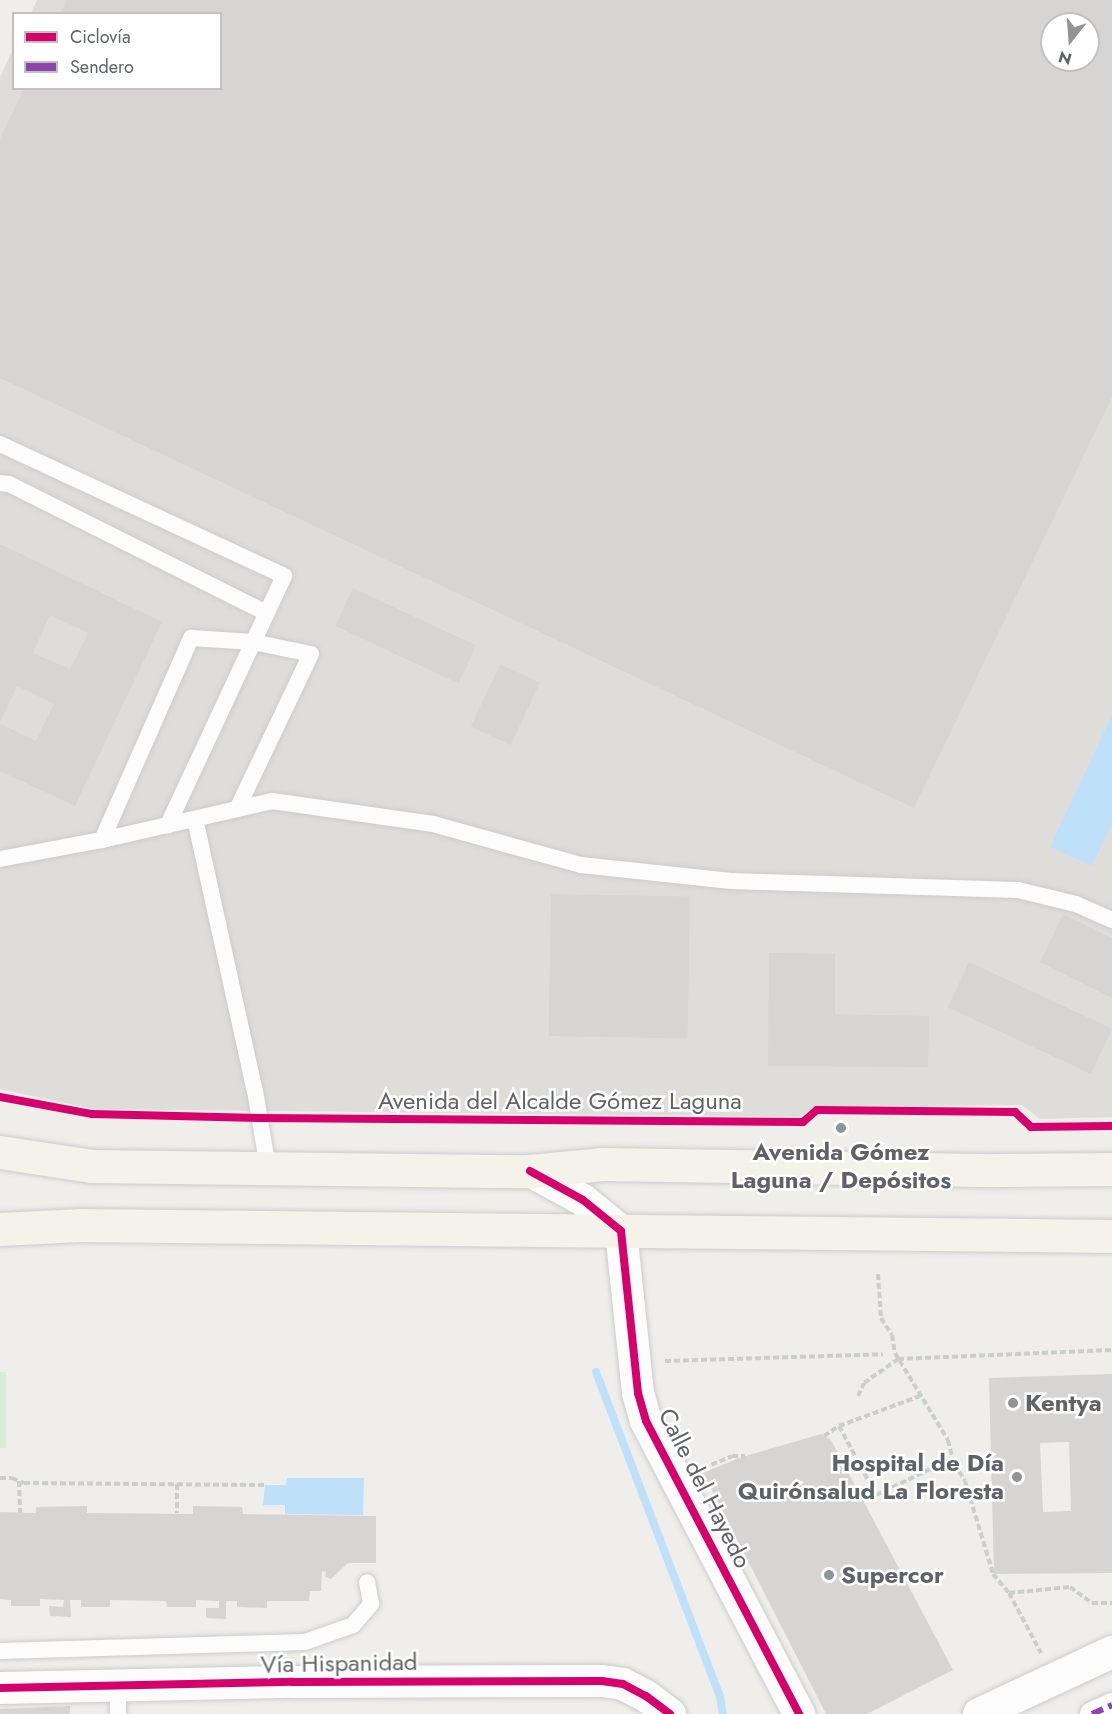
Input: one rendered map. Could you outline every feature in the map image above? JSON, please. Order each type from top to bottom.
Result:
[{"type":"main road","points":[[0,1152],[91,1166],[530,1171],[603,1164],[997,1170],[1112,1169]]},
{"type":"main road","points":[[0,1229],[80,1225],[1112,1236]]},
{"type":"street","points":[[530,1171],[583,1200],[621,1231]]},
{"type":"street","name":"Calle del Hayedo","points":[[621,1231],[638,1393],[646,1421],[799,1714]]},
{"type":"street","points":[[979,1714],[1112,1652]]},
{"type":"street","name":"Vía Hispanidad","points":[[0,1688],[118,1700],[602,1681],[622,1684],[646,1696],[670,1714]]},
{"type":"street","points":[[1092,1714],[1112,1705]]},
{"type":"lane","points":[[0,444],[284,576],[168,825]]},
{"type":"lane","points":[[0,483],[9,483],[267,613]]},
{"type":"lane","points":[[102,840],[191,638],[254,642],[311,654],[237,809]]},
{"type":"lane","points":[[0,859],[102,840],[272,801],[433,824],[580,865],[731,881],[1018,890],[1076,904],[1112,920]]},
{"type":"lane","points":[[195,819],[255,1091],[268,1168]]},
{"type":"lane","points":[[0,1651],[305,1641],[353,1625],[371,1604],[367,1582]]},
{"type":"path","points":[[878,1274],[881,1318],[891,1335],[897,1359],[948,1440],[954,1464],[965,1481],[993,1574],[1009,1593],[1046,1662]]},
{"type":"path","points":[[858,1396],[864,1383],[897,1359],[1112,1350]]},
{"type":"path","points":[[660,1361],[883,1354]]},
{"type":"path","points":[[824,1436],[839,1426],[920,1396]]},
{"type":"path","points":[[839,1426],[876,1495],[939,1465],[954,1464]]},
{"type":"path","points":[[699,1469],[732,1456],[745,1456]]},
{"type":"path","points":[[0,1478],[12,1478],[19,1481],[265,1485]]},
{"type":"path","points":[[19,1481],[20,1513]]},
{"type":"path","points":[[177,1484],[177,1513]]},
{"type":"path","points":[[1009,1593],[1070,1587],[1092,1603],[1112,1603]]},
{"type":"shaded area","points":[[37,0],[1112,0],[1112,1117],[1040,1119],[1022,1105],[816,1107],[799,1117],[92,1109],[0,1089],[0,77],[12,51],[12,90],[222,90],[222,12],[31,12]]},
{"type":"green space","points":[[0,1372],[6,1372],[6,1448],[0,1448]]},
{"type":"water","points":[[1112,715],[1112,823],[1092,866],[1050,847]]},
{"type":"water","points":[[287,1478],[364,1478],[363,1515],[285,1514],[285,1505],[263,1505],[265,1485],[286,1485]]},
{"type":"building","points":[[67,0],[1112,0],[1112,397],[914,808],[0,378],[0,139],[23,90],[222,90],[222,12],[61,12]]},
{"type":"building","points":[[0,544],[162,622],[75,806],[0,771],[0,724],[36,741],[54,704],[17,686],[0,722]],"holes":[[[50,615],[88,633],[70,669],[33,653]]]},
{"type":"building","points":[[353,588],[476,645],[459,684],[335,626]]},
{"type":"building","points":[[500,664],[540,683],[511,745],[471,727]]},
{"type":"building","points":[[551,894],[690,896],[688,1038],[549,1036]]},
{"type":"building","points":[[1063,914],[1112,938],[1112,998],[1040,962]]},
{"type":"building","points":[[769,953],[835,954],[835,1014],[929,1016],[928,1067],[768,1066]]},
{"type":"building","points":[[969,962],[1112,1029],[1091,1074],[948,1007]]},
{"type":"building","name":"Hospital de Día Quirónsalud La Floresta","points":[[1112,1374],[1112,1573],[994,1574],[989,1378]],"holes":[[[1069,1442],[1071,1511],[1043,1512],[1040,1443]]]},
{"type":"building","name":"Supercor","points":[[821,1434],[831,1440],[953,1670],[867,1714],[826,1714],[703,1473],[739,1458]]},
{"type":"building","points":[[87,1506],[87,1513],[193,1514],[193,1506],[242,1507],[243,1514],[376,1516],[376,1563],[348,1563],[331,1579],[325,1577],[326,1572],[322,1571],[321,1591],[310,1591],[309,1601],[267,1601],[267,1608],[237,1607],[237,1601],[226,1601],[226,1619],[206,1618],[206,1608],[219,1608],[219,1601],[196,1600],[196,1607],[167,1607],[166,1601],[110,1600],[110,1607],[81,1607],[81,1600],[70,1600],[71,1617],[50,1616],[49,1606],[63,1607],[64,1600],[40,1599],[40,1606],[11,1606],[11,1600],[0,1599],[0,1512],[36,1513],[36,1507]]},
{"type":"building","points":[[70,1706],[70,1714],[0,1714],[0,1709]]},
{"type":"waterway","points":[[596,1372],[720,1696],[723,1714]]},
{"type":"marked path","points":[[1092,1714],[1112,1705]]},
{"type":"cycle path","name":"Avenida del Alcalde Gómez Laguna","points":[[0,1097],[92,1114],[259,1118],[803,1122],[817,1110],[1015,1112],[1031,1127],[1112,1126]]},
{"type":"cycle path","points":[[530,1171],[583,1200],[621,1231],[638,1393],[646,1421],[799,1714]]},
{"type":"cycle path","points":[[0,1688],[293,1682],[602,1681],[623,1684],[646,1696],[670,1714]]},
{"type":"place","name":"Avenida Gómez Laguna / Depósitos","points":[[841,1128]]},
{"type":"place","name":"Kentya","points":[[1013,1403]]},
{"type":"place","name":"Hospital de Día Quirónsalud La Floresta","points":[[1017,1477]]},
{"type":"place","name":"Supercor","points":[[829,1575]]}]
